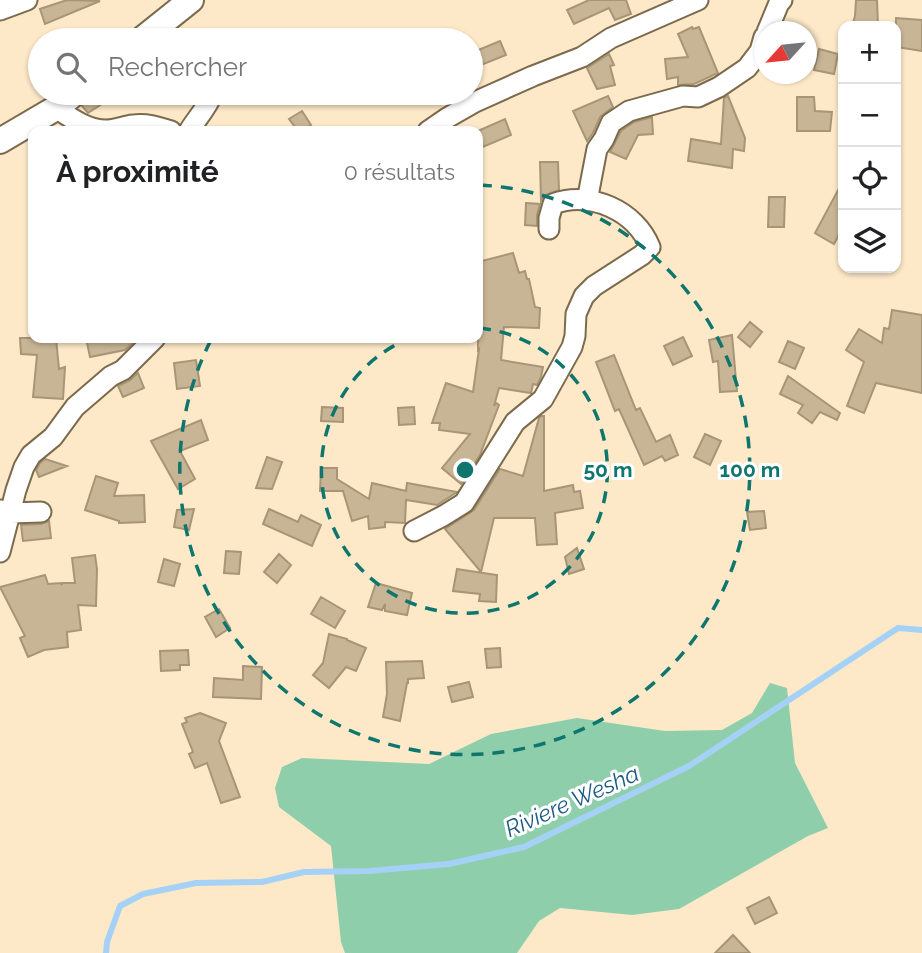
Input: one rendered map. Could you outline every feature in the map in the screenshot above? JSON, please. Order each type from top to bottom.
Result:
[{"type":"street","points":[[0,10],[27,0]]},
{"type":"street","points":[[156,28],[191,0]]},
{"type":"street","points":[[483,98],[582,57],[611,38],[698,0]]},
{"type":"street","points":[[772,21],[782,0]]},
{"type":"street","points":[[587,201],[597,149],[611,123],[629,111],[682,96],[698,97],[747,68],[754,59]]},
{"type":"street","points":[[0,141],[58,105]]},
{"type":"street","points":[[68,105],[72,119],[86,126]]},
{"type":"street","points":[[192,126],[208,105]]},
{"type":"street","points":[[435,126],[470,105]]},
{"type":"street","points":[[125,126],[153,126]]},
{"type":"street","points":[[414,531],[464,503],[515,422],[543,399],[572,346],[576,314],[584,296],[650,247],[645,234],[624,214],[610,206],[587,201],[562,201],[553,204],[549,229]]},
{"type":"street","points":[[0,552],[6,511],[31,455],[53,437],[75,407],[111,376],[123,370],[150,343]]},
{"type":"street","points":[[6,511],[41,512]]},
{"type":"green space","points":[[770,683],[787,688],[795,763],[828,828],[808,836],[679,909],[632,915],[560,908],[539,921],[517,953],[345,953],[341,942],[331,846],[279,807],[275,788],[282,767],[302,758],[429,764],[491,734],[577,718],[665,731],[722,730],[752,713]]},
{"type":"building","points":[[67,0],[100,1],[45,24],[40,9]]},
{"type":"building","points":[[589,0],[626,0],[631,14],[615,20],[609,8],[574,24],[567,10]]},
{"type":"building","points":[[856,0],[877,0],[878,21],[854,21]]},
{"type":"building","points":[[896,18],[922,20],[922,51],[901,48],[901,21],[896,21]]},
{"type":"building","points":[[692,27],[699,27],[718,73],[694,84],[678,85],[678,77],[667,79],[665,59],[688,57],[678,34]]},
{"type":"building","points":[[500,41],[506,55],[483,64],[483,48]]},
{"type":"building","points":[[819,49],[838,54],[834,74],[817,71]]},
{"type":"building","points":[[609,54],[614,65],[610,66],[615,85],[597,89],[587,68]]},
{"type":"building","points":[[608,96],[613,107],[600,117],[587,141],[573,111]]},
{"type":"building","points":[[728,96],[745,138],[744,151],[733,149],[732,168],[688,161],[691,139],[721,144],[724,98]]},
{"type":"building","points":[[797,97],[814,97],[815,111],[832,112],[830,131],[797,131]]},
{"type":"building","points":[[83,105],[100,105],[88,113]]},
{"type":"building","points":[[302,111],[311,125],[294,126],[289,119]]},
{"type":"building","points":[[652,117],[653,134],[638,135],[626,159],[610,152],[621,131],[634,122]]},
{"type":"building","points":[[505,119],[511,135],[483,147],[483,129]]},
{"type":"building","points":[[540,162],[558,162],[559,190],[545,195],[541,201]]},
{"type":"building","points":[[838,190],[838,236],[834,244],[815,233]]},
{"type":"building","points":[[769,197],[785,197],[784,227],[768,227]]},
{"type":"building","points":[[526,203],[540,204],[537,226],[525,225]]},
{"type":"building","points":[[513,253],[519,273],[525,271],[529,279],[535,307],[540,308],[539,328],[504,327],[501,360],[543,367],[541,377],[537,385],[533,384],[531,393],[499,388],[494,406],[496,403],[499,405],[480,455],[461,484],[442,468],[470,434],[439,430],[440,423],[432,423],[446,383],[473,392],[478,343],[483,343],[483,261]]},
{"type":"building","points":[[892,310],[922,315],[922,393],[876,383],[864,413],[847,406],[864,362],[846,350],[859,329],[882,343],[884,328],[889,329]]},
{"type":"building","points":[[750,322],[762,332],[750,347],[738,337]]},
{"type":"building","points":[[732,335],[737,391],[720,392],[718,361],[713,362],[709,340]]},
{"type":"building","points":[[683,337],[692,356],[673,365],[664,346]]},
{"type":"building","points":[[20,338],[28,338],[28,343],[56,343],[59,369],[65,367],[63,399],[33,397],[37,355],[21,354]]},
{"type":"building","points":[[788,341],[804,348],[795,369],[779,362]]},
{"type":"building","points":[[87,343],[133,343],[125,350],[90,357]]},
{"type":"building","points":[[614,355],[636,410],[640,408],[656,442],[670,435],[678,455],[665,461],[662,456],[644,465],[619,409],[615,411],[596,362]]},
{"type":"building","points":[[196,360],[200,386],[177,389],[174,363]]},
{"type":"building","points":[[138,373],[144,388],[123,397],[118,386]]},
{"type":"building","points":[[788,376],[840,413],[837,420],[820,412],[812,423],[798,413],[803,405],[780,394]]},
{"type":"building","points":[[322,407],[343,408],[343,422],[321,421]]},
{"type":"building","points":[[414,407],[415,424],[399,425],[398,408]]},
{"type":"building","points":[[542,416],[544,491],[573,485],[574,492],[580,491],[583,508],[555,513],[557,544],[537,545],[535,518],[494,518],[481,572],[445,529],[474,510],[500,469],[523,476],[539,418]]},
{"type":"building","points":[[201,420],[208,440],[180,451],[195,479],[178,489],[151,441]]},
{"type":"building","points":[[705,434],[721,441],[710,465],[694,457]]},
{"type":"building","points":[[267,457],[282,462],[272,489],[256,488]]},
{"type":"building","points":[[45,459],[67,466],[39,477],[36,470]]},
{"type":"building","points":[[321,468],[337,468],[337,479],[369,499],[372,483],[406,491],[407,483],[457,492],[437,505],[406,500],[405,523],[385,522],[385,527],[369,529],[368,516],[352,521],[343,491],[320,491]]},
{"type":"building","points":[[96,476],[118,483],[114,496],[144,495],[145,522],[119,523],[85,510]]},
{"type":"building","points":[[194,509],[189,530],[174,527],[177,510]]},
{"type":"building","points":[[269,509],[298,522],[301,515],[321,525],[312,546],[263,524]]},
{"type":"building","points":[[764,511],[766,528],[750,530],[747,512]]},
{"type":"building","points":[[49,521],[51,538],[23,541],[21,525]]},
{"type":"building","points":[[577,548],[584,569],[569,574],[565,557]]},
{"type":"building","points":[[226,551],[241,552],[239,574],[224,573]]},
{"type":"building","points":[[279,554],[291,565],[277,583],[264,572]]},
{"type":"building","points":[[95,555],[96,606],[78,605],[81,630],[67,632],[68,647],[44,650],[28,657],[20,638],[25,636],[0,587],[45,575],[48,584],[75,583],[72,558]]},
{"type":"building","points":[[164,559],[180,564],[174,586],[158,582]]},
{"type":"building","points":[[457,569],[497,575],[496,602],[479,601],[480,594],[453,591]]},
{"type":"building","points":[[376,583],[412,593],[407,615],[385,611],[385,604],[382,610],[368,607]]},
{"type":"building","points":[[321,597],[345,611],[335,628],[311,614]]},
{"type":"building","points":[[219,609],[230,628],[216,637],[205,617]]},
{"type":"building","points":[[329,634],[366,648],[356,671],[346,667],[329,688],[313,675],[323,663]]},
{"type":"building","points":[[500,648],[501,667],[487,668],[485,649]]},
{"type":"building","points":[[188,650],[189,665],[180,665],[180,670],[161,671],[160,651]]},
{"type":"building","points":[[422,661],[424,678],[408,679],[400,721],[383,717],[387,694],[386,662]]},
{"type":"building","points":[[243,666],[262,667],[261,699],[213,697],[214,678],[243,680]]},
{"type":"building","points":[[469,682],[473,697],[452,702],[448,687]]},
{"type":"building","points":[[200,713],[226,723],[219,741],[240,797],[221,803],[207,763],[195,768],[189,754],[193,752],[182,724],[187,722],[185,718]]},
{"type":"building","points":[[769,897],[777,913],[755,924],[747,908]]},
{"type":"building","points":[[733,935],[750,953],[715,953]]},
{"type":"waterway","name":"Riviere Wesha","points":[[106,953],[107,942],[120,906],[143,894],[196,883],[262,882],[304,872],[369,871],[449,864],[524,847],[689,766],[898,628],[922,630]]}]
